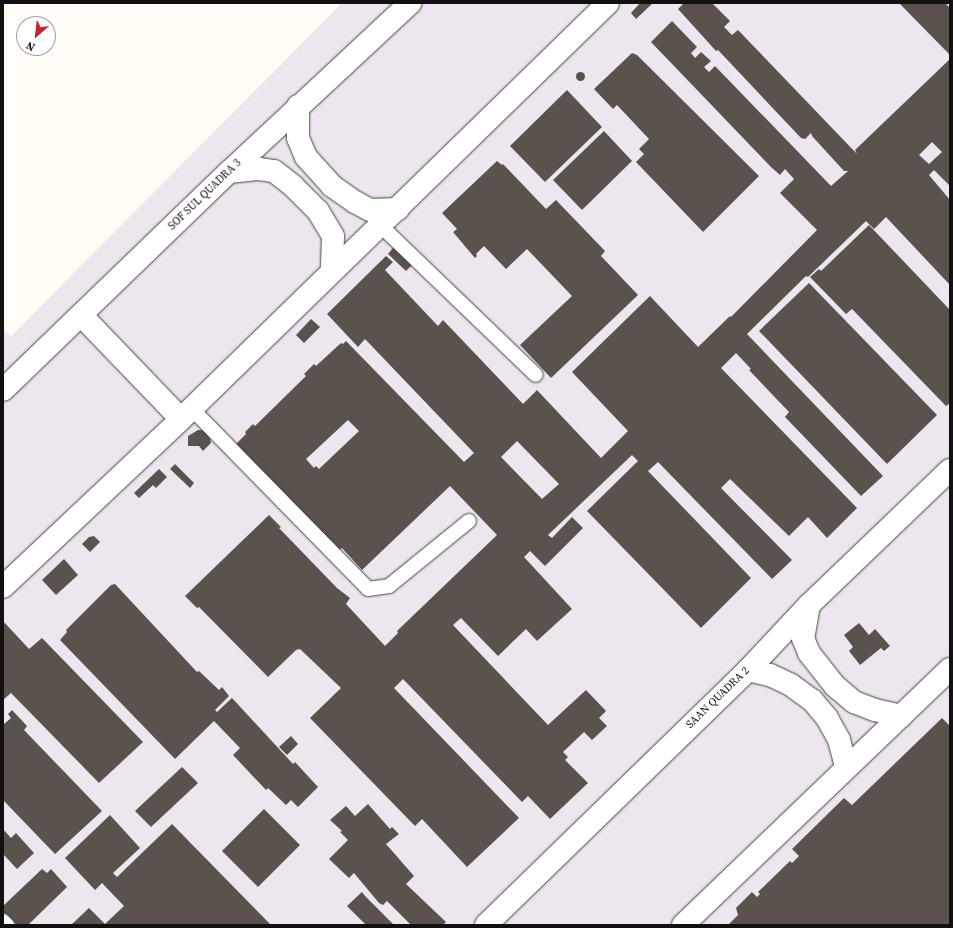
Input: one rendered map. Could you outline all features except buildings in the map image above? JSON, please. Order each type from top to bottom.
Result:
[{"type":"street","name":"SOF SUL QUADRA 3","points":[[3,390],[298,106],[410,3]]},
{"type":"street","points":[[3,587],[186,413],[332,270],[398,209],[608,3]]},
{"type":"street","points":[[298,106],[298,138],[306,157],[327,180],[355,202],[370,210],[398,209]]},
{"type":"street","points":[[229,172],[259,169],[274,171],[293,186],[318,211],[332,236],[332,270]]},
{"type":"street","points":[[82,315],[186,413]]},
{"type":"street","name":"SAAN QUADRA 2","points":[[486,925],[748,670],[809,605],[950,470]]},
{"type":"street","points":[[809,605],[803,638],[809,652],[835,686],[854,702],[874,710],[901,716]]},
{"type":"street","points":[[683,925],[846,767],[950,669]]},
{"type":"street","points":[[748,670],[770,675],[791,685],[812,700],[827,718],[839,740],[846,767]]},
{"type":"lane","points":[[380,225],[536,375]]},
{"type":"lane","points":[[186,413],[368,589],[389,586],[470,521]]},
{"type":"lane","points":[[3,921],[7,925]]},
{"type":"shaded area","points":[[342,3],[950,3],[950,925],[3,925],[3,329],[11,336]]}]
